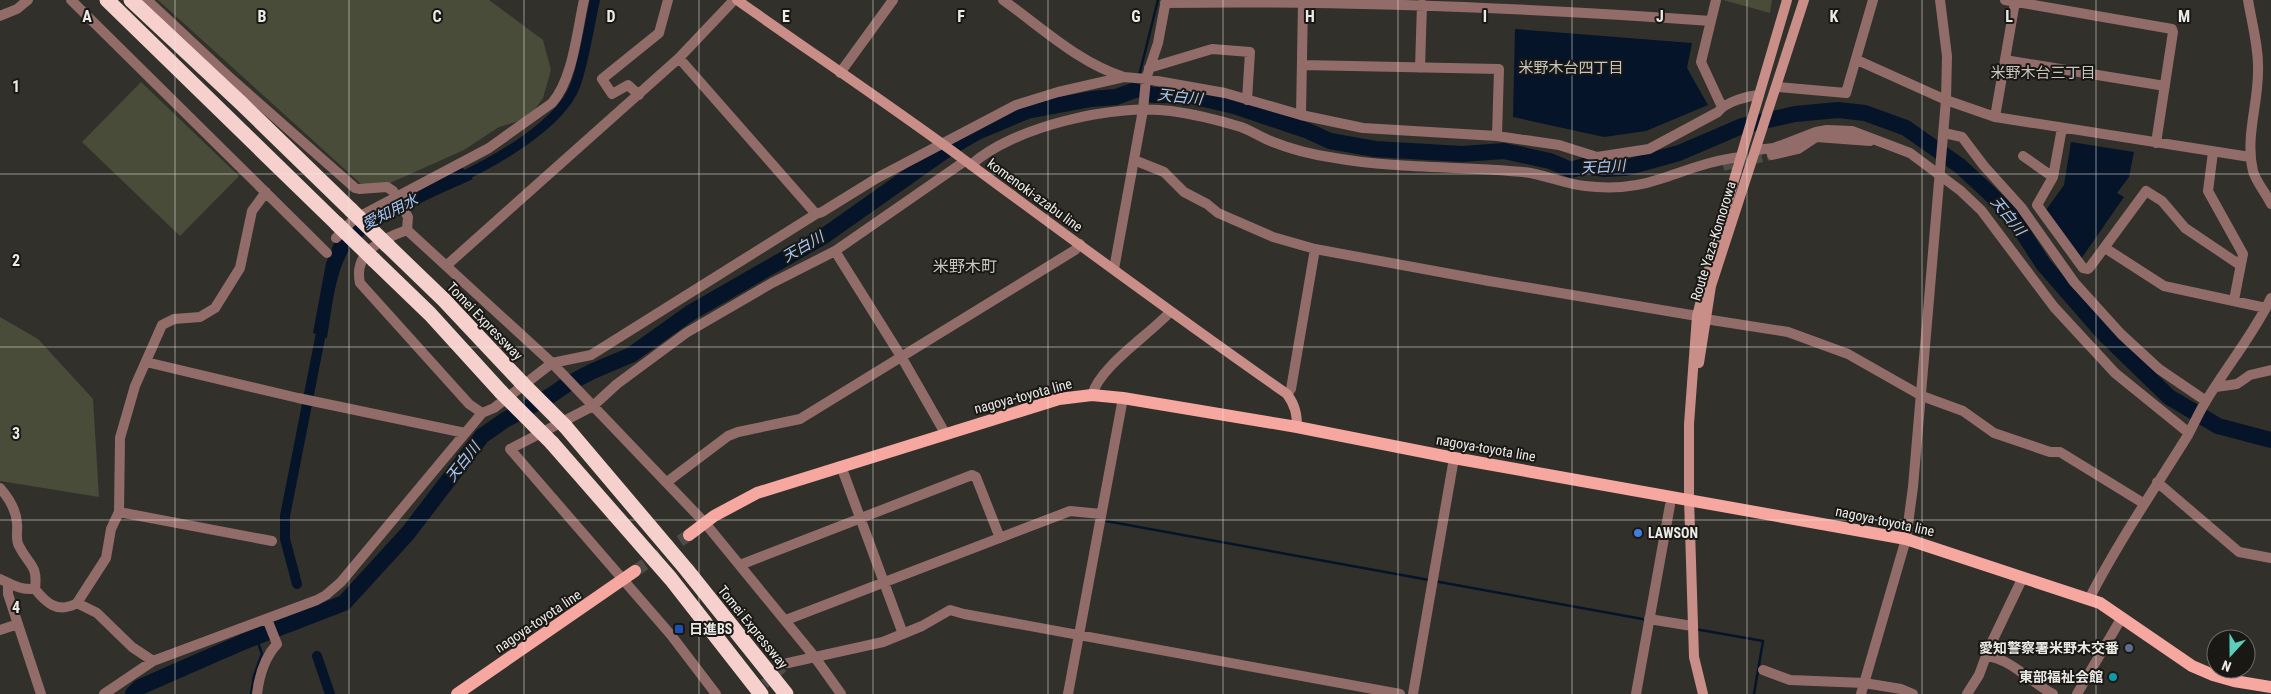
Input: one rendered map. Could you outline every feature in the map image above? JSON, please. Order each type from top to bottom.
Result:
[{"type":"highway","points":[[108,0],[337,231],[374,260],[430,314],[501,392],[552,443],[671,579],[761,694]]},
{"type":"highway","name":"Tomei Expressway","points":[[131,0],[242,104],[444,300],[565,426],[692,577],[786,694]]},
{"type":"main road","name":"komenoki-azabu line","points":[[735,0],[966,161],[1170,312],[1287,394]]},
{"type":"main road","name":"Route Yaza-Komorowa","points":[[1703,694],[1694,657],[1692,626],[1688,424],[1701,318],[1702,289],[1787,0]]},
{"type":"main road","name":"Route Yaza-Komorowa","points":[[1701,318],[1728,228],[1777,87],[1804,0]]},
{"type":"main road","points":[[1287,394],[1293,403],[1297,416],[1296,427]]},
{"type":"main road","name":"nagoya-toyota line","points":[[689,535],[714,516],[758,493],[945,433],[1059,399],[1092,395],[1123,398],[1296,427],[1454,458],[1689,498],[1906,539],[2089,599],[2122,617],[2192,666],[2234,682],[2266,689]]},
{"type":"main road","name":"nagoya-toyota line","points":[[457,694],[635,571]]},
{"type":"street","points":[[0,16],[17,10],[28,0]]},
{"type":"street","points":[[71,0],[327,253]]},
{"type":"street","points":[[147,0],[227,75],[355,188],[387,187],[396,196],[407,215],[406,230]]},
{"type":"street","points":[[337,231],[396,196],[489,148],[552,103],[558,96],[567,76],[584,0]]},
{"type":"street","points":[[638,95],[628,85],[612,94],[602,79],[659,33],[668,0]]},
{"type":"street","points":[[446,264],[679,58],[735,0]]},
{"type":"street","points":[[840,73],[893,0]]},
{"type":"street","points":[[1003,0],[1105,72],[1124,78]]},
{"type":"street","points":[[1114,269],[1143,110],[1146,79],[1158,43],[1165,2],[1246,0],[1422,4],[1536,4],[1711,21]]},
{"type":"street","points":[[1716,0],[1701,66],[1722,107]]},
{"type":"street","points":[[1777,87],[1846,93],[1873,0]]},
{"type":"street","points":[[1861,694],[1906,539],[1913,487],[1946,100],[1947,56],[1940,0]]},
{"type":"street","points":[[2248,0],[2258,54],[2250,157],[2253,173],[2270,198]]},
{"type":"street","points":[[1995,117],[2005,60],[2010,1],[2168,27],[2173,32],[2156,143]]},
{"type":"street","points":[[1301,115],[1303,2]]},
{"type":"street","points":[[1420,68],[1422,4]]},
{"type":"street","points":[[1149,68],[1212,50],[1250,52],[1247,100]]},
{"type":"street","points":[[679,58],[816,214]]},
{"type":"street","points":[[1857,60],[1946,100],[1995,117],[2250,157]]},
{"type":"street","points":[[2005,60],[2164,86]]},
{"type":"street","points":[[1302,66],[1499,69],[1497,136]]},
{"type":"street","points":[[104,694],[152,661],[267,619],[271,615],[317,600],[337,587],[482,413],[494,408],[556,367],[591,355],[883,174],[1016,105],[1058,92],[1124,78],[1146,79],[1225,93],[1301,115],[1363,128],[1497,136],[1559,145],[1587,155],[1604,156],[1635,152],[1662,143],[1718,112],[1722,107],[1746,96],[1759,95]]},
{"type":"street","points":[[716,694],[671,635],[510,448],[593,406],[617,384],[686,333],[772,283],[835,251],[966,161],[1007,141],[1066,120],[1088,115],[1143,110],[1170,110],[1194,115],[1242,128],[1288,148],[1359,162],[1526,172],[1583,186],[1616,188],[1660,180],[1698,166],[1741,157]]},
{"type":"street","points":[[2062,128],[2053,177],[2037,202],[2037,207],[2083,268],[2088,269],[2090,267],[2146,191],[2162,201],[2185,228],[2240,265]]},
{"type":"street","points":[[1756,147],[1774,148],[1816,132],[1827,130],[1852,131],[1910,153],[1961,191],[1981,210],[2033,281],[2092,350],[2137,392],[2189,433]]},
{"type":"street","points":[[1944,135],[1962,137],[1984,166],[2021,207],[2074,282],[2121,334],[2159,369],[2206,401]]},
{"type":"street","points":[[1771,155],[1798,149],[1816,137],[1881,142]]},
{"type":"street","points":[[2213,152],[2208,191],[2243,251],[2234,300]]},
{"type":"street","points":[[2023,156],[2053,177]]},
{"type":"street","points":[[1134,160],[1164,172],[1184,192],[1207,204],[1218,213],[1273,237],[1316,249],[1796,336],[1848,354],[1922,396],[1963,411],[1994,433],[2050,452],[2060,452],[2143,503]]},
{"type":"street","points":[[1660,180],[1670,180],[1723,166]]},
{"type":"street","points":[[0,488],[14,508],[18,546],[36,574],[35,588],[49,605],[70,607],[77,603],[106,558],[111,529],[119,512],[120,438],[135,386],[162,325],[174,319],[200,317],[215,308],[240,268],[252,211],[266,192]]},
{"type":"street","points":[[406,230],[446,264],[556,367],[667,482],[740,564],[786,620],[840,694]]},
{"type":"street","points":[[406,230],[392,235],[364,255],[358,272],[360,283],[469,404],[482,413]]},
{"type":"street","points":[[667,482],[728,436],[738,432],[800,419],[1075,250],[1080,244]]},
{"type":"street","points":[[2105,248],[2159,284],[2266,308]]},
{"type":"street","points":[[1287,394],[1291,389],[1316,249]]},
{"type":"street","points":[[835,251],[902,358],[945,433]]},
{"type":"street","points":[[2089,599],[2108,561],[2143,503],[2189,433],[2206,401],[2271,298]]},
{"type":"street","points":[[1092,395],[1094,386],[1119,358],[1170,312]]},
{"type":"street","points":[[146,362],[298,398],[465,433]]},
{"type":"street","points":[[2216,387],[2237,384],[2250,375],[2271,370]]},
{"type":"street","points":[[1068,694],[1123,398]]},
{"type":"street","points":[[1413,694],[1454,458]]},
{"type":"street","points":[[841,466],[903,634]]},
{"type":"street","points":[[740,564],[859,517],[975,475],[1000,538]]},
{"type":"street","points":[[2157,482],[2239,552],[2271,558]]},
{"type":"street","points":[[1636,694],[1670,505]]},
{"type":"street","points":[[786,620],[1070,511],[1101,514]]},
{"type":"street","points":[[119,512],[272,541]]},
{"type":"street","points":[[1967,694],[1979,675],[2023,577]]},
{"type":"street","points":[[4,581],[25,589],[35,588]]},
{"type":"street","points":[[4,581],[41,694]]},
{"type":"street","points":[[77,603],[96,613],[132,647],[152,661]]},
{"type":"street","points":[[788,663],[883,642],[950,610],[1400,694]]},
{"type":"street","points":[[2077,694],[2122,617]]},
{"type":"street","points":[[257,694],[258,680],[272,649],[277,644],[267,619]]},
{"type":"street","points":[[1649,619],[1692,626]]},
{"type":"street","points":[[0,630],[18,624]]},
{"type":"street","points":[[1986,656],[2015,668],[2040,687],[2053,694]]},
{"type":"street","points":[[1763,670],[1790,680],[1864,683],[1902,689],[1913,694]]},
{"type":"green space","points":[[158,0],[489,0],[543,40],[551,70],[543,98],[529,118],[499,127],[464,150],[370,192]]},
{"type":"green space","points":[[1723,0],[1772,0],[1770,13]]},
{"type":"green space","points":[[141,82],[239,176],[180,236],[82,142]]},
{"type":"green space","points":[[0,317],[38,339],[93,399],[99,497],[0,481]]},
{"type":"water","points":[[1515,29],[1692,43],[1687,68],[1708,105],[1646,131],[1604,137],[1513,117]]},
{"type":"water","points":[[2071,142],[2134,152],[2129,177],[2117,193],[2124,197],[2081,259],[2046,210],[2064,185]]},
{"type":"water","points":[[462,167],[473,179],[386,221],[356,242],[343,262],[334,294],[327,338],[313,333],[326,263],[334,243],[367,214]]},
{"type":"waterway","name":"愛知用水","points":[[457,179],[489,163],[524,141],[555,115],[567,100],[575,86],[581,66],[595,0]]},
{"type":"waterway","points":[[1139,76],[1158,0]]},
{"type":"waterway","points":[[1138,89],[1139,81]]},
{"type":"waterway","name":"天白川","points":[[133,694],[140,687],[243,642],[344,603],[408,533],[482,436],[505,420],[550,396],[566,385],[631,355],[690,313],[824,236],[946,150],[977,132],[1027,111],[1091,99],[1116,97],[1138,89],[1152,95],[1187,95],[1234,106],[1308,131],[1330,141],[1375,149],[1463,154],[1504,151],[1550,161],[1571,170],[1584,166],[1604,169],[1625,168],[1679,153],[1742,126],[1795,114],[1838,110],[1865,113],[1906,128],[1960,166],[1987,191],[2010,213],[2043,264],[2104,334],[2169,397],[2218,426],[2271,440]]},
{"type":"waterway","name":"愛知用水","points":[[297,584],[285,539],[285,516],[323,323]]},
{"type":"waterway","points":[[1106,521],[1429,580]]},
{"type":"waterway","points":[[1434,581],[1648,620]]},
{"type":"waterway","points":[[1695,629],[1763,641],[1754,694]]},
{"type":"waterway","points":[[251,694],[254,676],[262,654],[256,637]]},
{"type":"waterway","name":"愛知用水","points":[[317,656],[330,694]]},
{"type":"tunnel","points":[[1723,166],[1771,155]]},
{"type":"tunnel","points":[[635,571],[689,535]]},
{"type":"tunnel","points":[[753,694],[788,663]]},
{"type":"place","name":"LAWSON","points":[[1638,533]]},
{"type":"place","name":"日進BS","points":[[679,629]]},
{"type":"place","name":"愛知警察署米野木交番","points":[[2129,648]]},
{"type":"place","name":"東部福祉会館","points":[[2113,677]]},
{"type":"district","name":"米野木台四丁目","points":[[1571,68]]},
{"type":"district","name":"米野木台三丁目","points":[[2043,73]]},
{"type":"district","name":"米野木町","points":[[965,266]]}]
